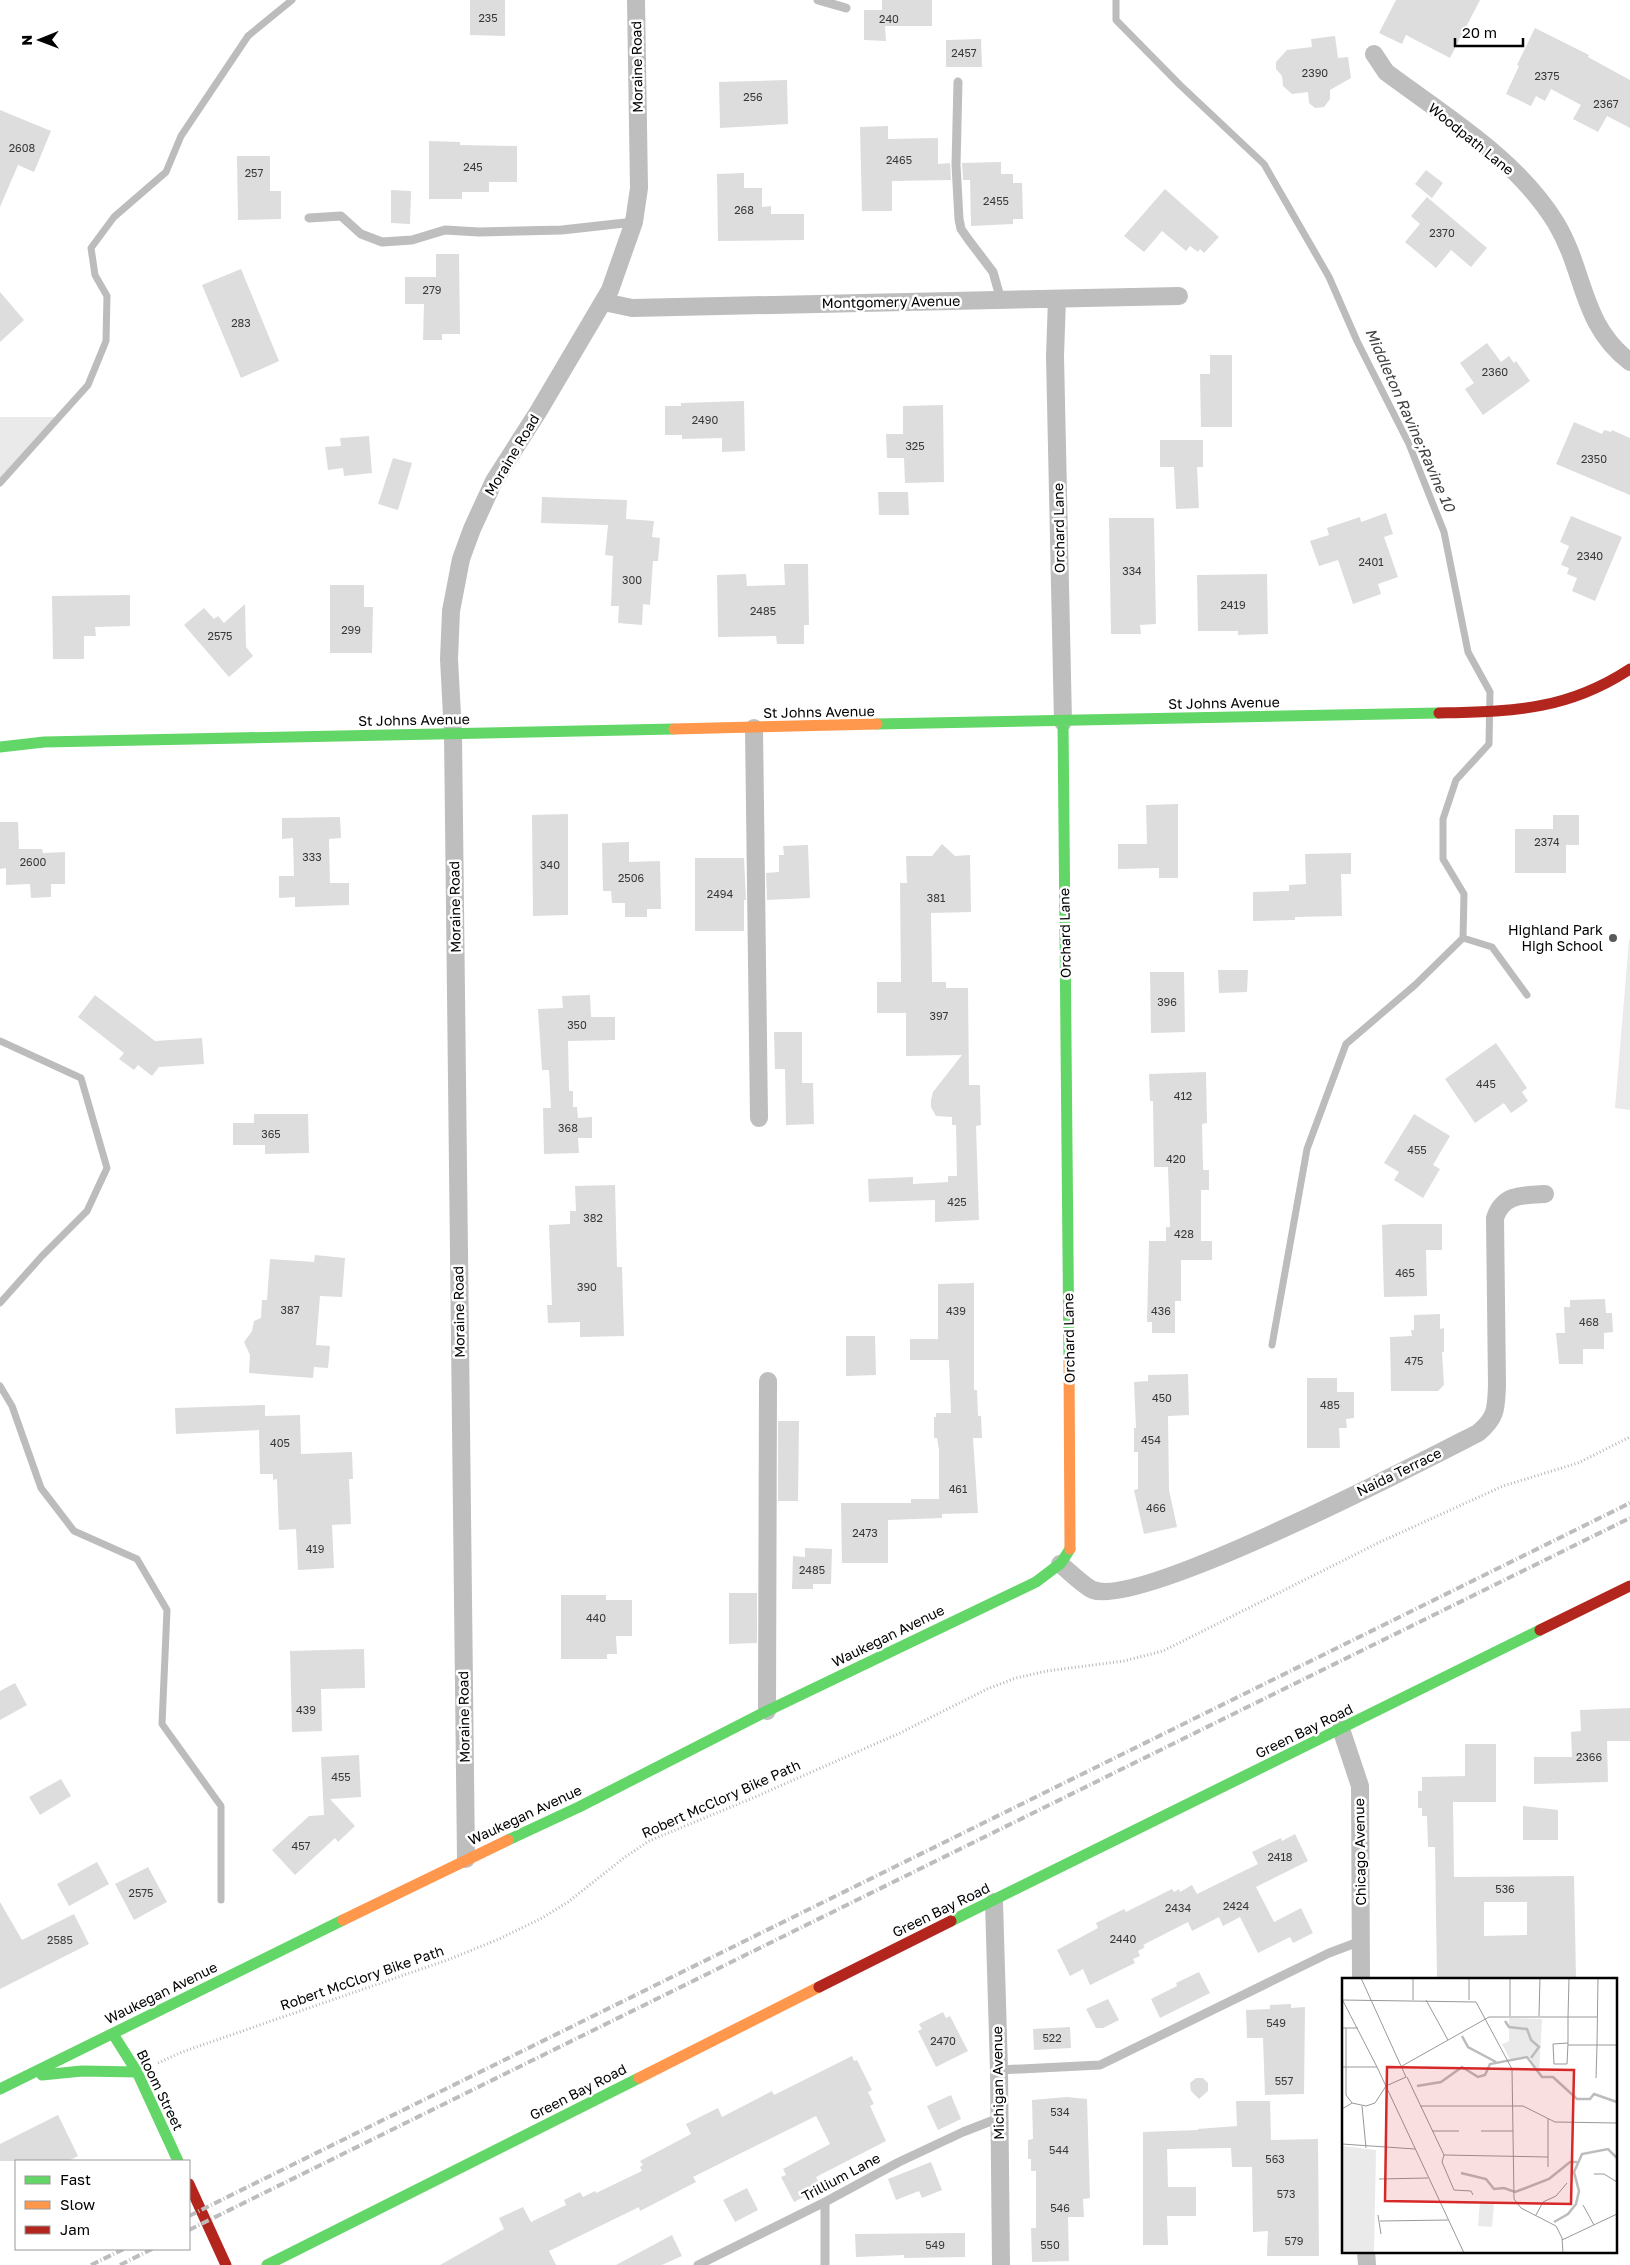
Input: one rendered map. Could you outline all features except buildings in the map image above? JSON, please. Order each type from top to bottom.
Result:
[{"type":"street","name":"Moraine Road","points":[[466,1859],[453,734],[449,659],[450,621],[461,559],[472,529],[494,481],[604,302],[634,222],[639,188],[636,0]]},
{"type":"street","name":"Woodpath Lane","points":[[1374,54],[1386,72],[1498,157],[1532,189],[1556,223],[1569,249],[1593,318],[1613,349],[1630,362]]},
{"type":"street","name":"Montgomery Avenue","points":[[604,302],[632,308],[1179,296]]},
{"type":"street","name":"Orchard Lane","points":[[1057,299],[1055,356],[1063,722],[1071,1547],[1068,1555],[1060,1564]]},
{"type":"street","name":"St Johns Avenue","points":[[0,747],[44,742],[1063,722],[1512,711],[1548,706],[1582,697],[1611,683],[1630,669]]},
{"type":"street","points":[[754,728],[759,1118]]},
{"type":"street","name":"Naida Terrace","points":[[1060,1564],[1093,1590],[1118,1591],[1145,1584],[1268,1536],[1478,1433],[1490,1423],[1495,1412],[1498,1385],[1495,1218],[1504,1201],[1517,1195],[1545,1194]]},
{"type":"street","points":[[767,1711],[768,1381]]},
{"type":"street","name":"Waukegan Avenue","points":[[0,2089],[466,1859],[580,1807],[767,1711],[1037,1581],[1060,1564]]},
{"type":"street","name":"Green Bay Road","points":[[267,2265],[938,1928],[994,1902],[1630,1586]]},
{"type":"street","name":"Chicago Avenue","points":[[1342,1729],[1360,1786],[1362,1978]]},
{"type":"street","name":"Michigan Avenue","points":[[994,1902],[999,2070],[1001,2265]]},
{"type":"street","name":"Bloom Street","points":[[113,2034],[137,2072],[178,2160]]},
{"type":"street","points":[[18,2080],[73,2071],[137,2072]]},
{"type":"street","points":[[190,2186],[226,2265]]},
{"type":"street","points":[[1366,2252],[1367,2265]]},
{"type":"lane","points":[[818,0],[846,8]]},
{"type":"lane","points":[[958,82],[956,165],[959,219],[968,239],[994,272],[1001,300]]},
{"type":"lane","points":[[309,218],[341,216],[361,234],[382,242],[412,240],[445,230],[479,232],[562,230],[634,222]]},
{"type":"lane","points":[[999,2070],[1100,2064],[1329,1953],[1361,1941]]},
{"type":"lane","name":"Trillium Lane","points":[[698,2265],[825,2202],[899,2162],[998,2118]]},
{"type":"lane","points":[[825,2202],[825,2265]]},
{"type":"path","name":"Robert McClory Bike Path","points":[[137,2072],[182,2052],[450,1959],[499,1938],[542,1918],[568,1902],[625,1857],[649,1841],[756,1797],[900,1733],[987,1689],[1016,1678],[1047,1671],[1124,1661],[1163,1651],[1378,1543],[1503,1486],[1578,1464],[1630,1437]]},
{"type":"shaded area","points":[[0,417],[60,417],[0,481]]},
{"type":"shaded area","points":[[1630,940],[1630,1110],[1615,1108]]},
{"type":"waterway","points":[[0,483],[88,385],[106,341],[107,296],[95,275],[91,248],[114,217],[166,172],[181,136],[248,36],[292,0]]},
{"type":"waterway","name":"Middleton Ravine;Ravine 10","points":[[1116,0],[1116,20],[1180,85],[1264,164],[1329,277],[1357,341],[1409,444],[1444,532],[1468,652],[1490,692],[1489,744],[1456,780],[1443,819],[1443,859],[1464,894],[1463,938],[1415,985],[1346,1044],[1307,1149],[1272,1345]]},
{"type":"waterway","name":"Middleton Ravine;Ravine 10","points":[[1463,938],[1492,947],[1527,995]]},
{"type":"waterway","points":[[0,1041],[81,1078],[107,1168],[87,1211],[42,1256],[0,1303]]},
{"type":"waterway","points":[[0,1386],[12,1406],[41,1488],[74,1531],[137,1559],[167,1610],[162,1724],[221,1806],[221,1900]]},
{"type":"railway","points":[[190,2216],[1630,1503]]},
{"type":"railway","points":[[190,2230],[1630,1518]]},
{"type":"railway","points":[[91,2265],[122,2250]]},
{"type":"railway","points":[[120,2265],[150,2250]]},
{"type":"traffic: fast","points":[[877,724],[1439,713]]},
{"type":"traffic: fast","points":[[1063,722],[1069,1360]]},
{"type":"traffic: fast","points":[[0,747],[44,742],[674,729]]},
{"type":"traffic: fast","points":[[508,1840],[579,1807],[767,1711],[1036,1582],[1061,1563],[1070,1549]]},
{"type":"traffic: fast","points":[[951,1921],[1540,1630]]},
{"type":"traffic: fast","points":[[0,2089],[343,1920]]},
{"type":"traffic: fast","points":[[113,2034],[137,2072],[178,2160]]},
{"type":"traffic: fast","points":[[42,2075],[82,2071],[137,2072]]},
{"type":"traffic: fast","points":[[267,2265],[639,2078]]},
{"type":"traffic: slow","points":[[674,729],[877,724]]},
{"type":"traffic: slow","points":[[1069,1360],[1070,1549]]},
{"type":"traffic: slow","points":[[343,1920],[508,1840]]},
{"type":"traffic: slow","points":[[639,2078],[819,1987]]},
{"type":"traffic: jam","points":[[1439,713],[1515,709],[1561,701],[1606,683],[1630,669]]},
{"type":"traffic: jam","points":[[1540,1630],[1630,1586]]},
{"type":"traffic: jam","points":[[819,1987],[951,1921]]},
{"type":"traffic: jam","points":[[190,2186],[226,2265]]},
{"type":"place","name":"Highland Park High School","points":[[1613,938]]}]
